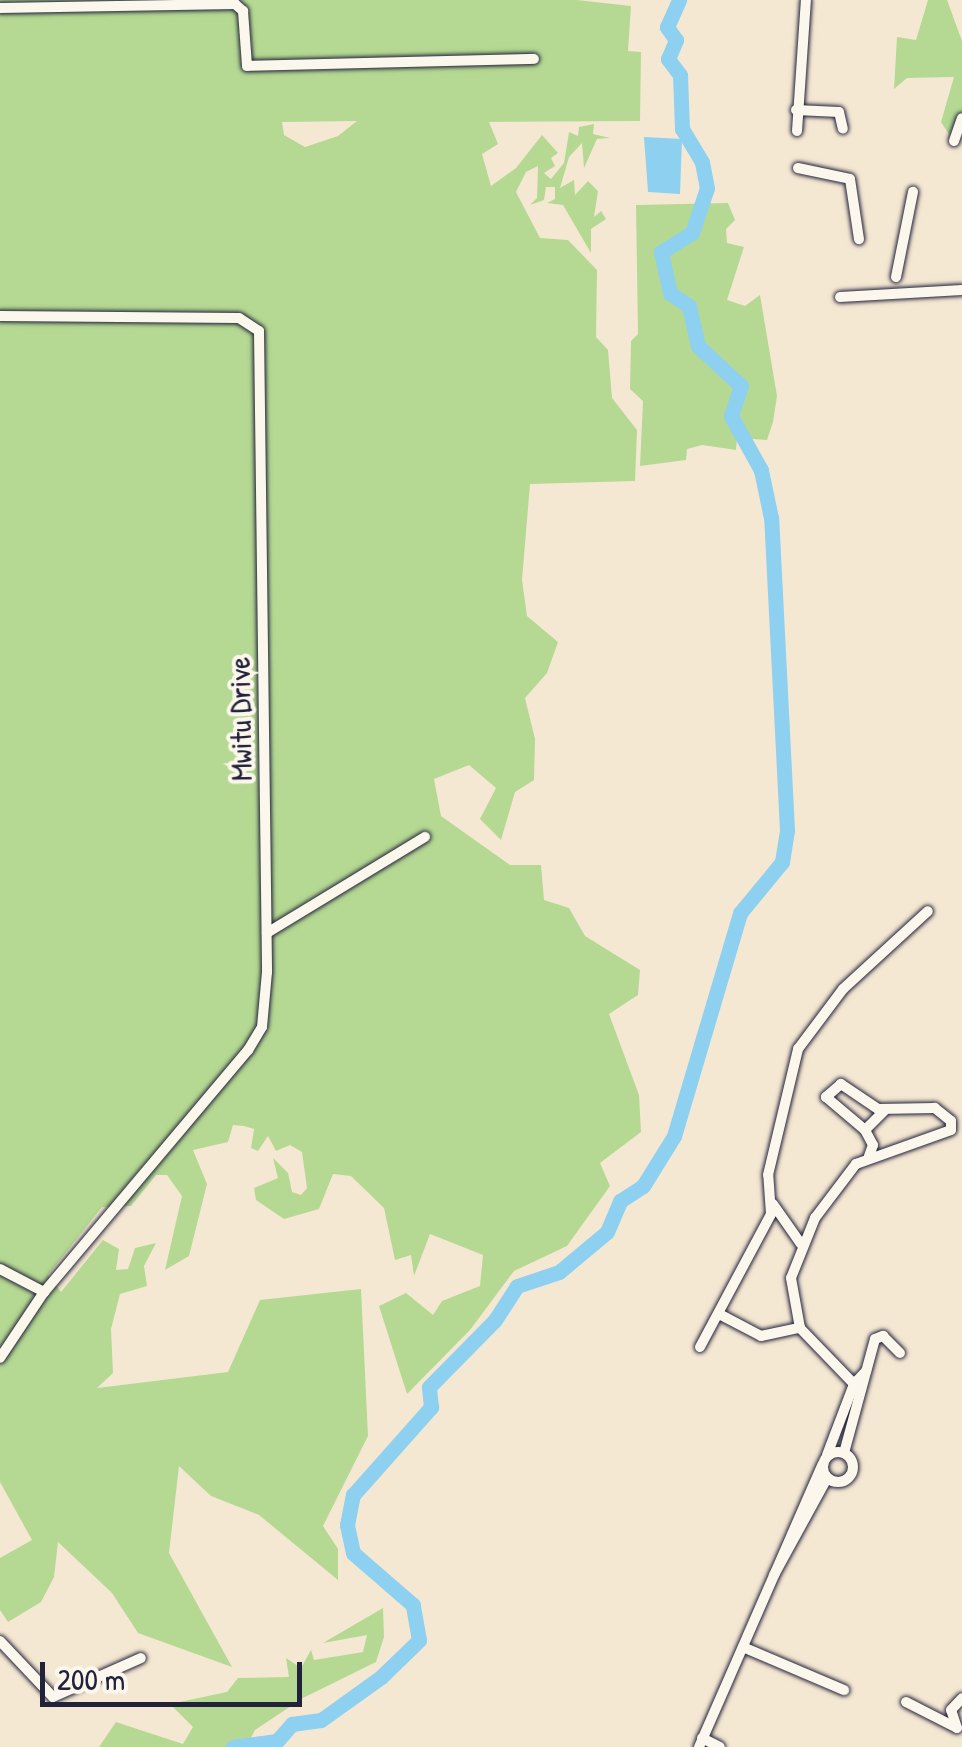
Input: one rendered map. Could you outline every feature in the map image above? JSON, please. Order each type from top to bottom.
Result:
[{"type":"street","points":[[797,130],[806,0]]},
{"type":"street","points":[[0,8],[235,4],[243,11],[247,66],[534,59]]},
{"type":"street","points":[[796,110],[838,112],[845,116],[843,129]]},
{"type":"street","points":[[954,141],[962,118]]},
{"type":"street","points":[[798,168],[850,178],[859,239]]},
{"type":"street","points":[[896,277],[912,192]]},
{"type":"street","points":[[840,297],[962,290]]},
{"type":"street","name":"Mwitu Drive","points":[[0,316],[239,318],[258,330],[267,933],[262,1027],[248,1050],[44,1292],[0,1358]]},
{"type":"street","points":[[267,933],[425,837]]},
{"type":"street","points":[[700,1348],[721,1314],[772,1203],[770,1166],[798,1049],[843,989],[928,911]]},
{"type":"street","points":[[854,1384],[800,1328],[791,1278],[801,1244],[834,1189],[869,1156],[873,1145],[864,1130],[826,1097],[834,1085],[885,1110],[935,1108],[951,1121]]},
{"type":"street","points":[[846,1116],[859,1100]]},
{"type":"street","points":[[864,1130],[885,1110]]},
{"type":"street","points":[[869,1156],[938,1139],[962,1112]]},
{"type":"street","points":[[772,1203],[801,1244]]},
{"type":"street","points":[[0,1269],[44,1292]]},
{"type":"street","points":[[721,1314],[761,1336],[800,1328]]},
{"type":"street","points":[[827,1478],[849,1478],[853,1466],[844,1453],[875,1339],[883,1336],[900,1353]]},
{"type":"street","points":[[720,1747],[700,1743],[854,1384],[866,1371]]},
{"type":"street","points":[[824,1460],[844,1453]]},
{"type":"street","points":[[774,1575],[827,1478],[824,1460]]},
{"type":"street","points":[[0,1640],[53,1697],[141,1658]]},
{"type":"street","points":[[743,1647],[844,1690]]},
{"type":"street","points":[[960,1729],[951,1710],[962,1698]]},
{"type":"street","points":[[906,1702],[960,1729]]},
{"type":"green space","points":[[0,0],[577,0],[631,6],[628,51],[641,52],[640,121],[489,122],[498,144],[482,154],[491,186],[516,168],[542,135],[558,153],[551,158],[555,166],[544,173],[551,179],[564,163],[569,132],[578,136],[579,127],[594,124],[593,134],[610,138],[597,139],[584,168],[582,143],[569,157],[560,188],[574,180],[575,195],[588,181],[598,191],[594,217],[601,211],[606,219],[591,229],[591,253],[563,205],[547,203],[555,199],[555,187],[546,187],[544,200],[530,205],[537,198],[538,166],[526,172],[516,192],[540,238],[568,240],[597,270],[596,337],[608,350],[612,398],[637,430],[635,481],[530,484],[522,580],[527,616],[558,642],[547,673],[525,698],[535,739],[534,780],[515,792],[501,840],[480,819],[496,788],[469,765],[434,779],[441,816],[510,865],[541,865],[544,900],[569,908],[585,936],[640,970],[638,995],[609,1014],[639,1095],[641,1132],[600,1163],[610,1186],[567,1246],[514,1271],[470,1330],[407,1394],[379,1306],[406,1293],[433,1315],[442,1301],[480,1286],[483,1255],[430,1234],[414,1276],[411,1255],[395,1260],[384,1208],[351,1176],[333,1174],[319,1209],[284,1219],[256,1200],[254,1188],[278,1178],[273,1158],[288,1173],[292,1192],[301,1195],[307,1188],[302,1152],[290,1145],[276,1151],[268,1136],[258,1151],[251,1148],[254,1129],[233,1125],[228,1142],[193,1150],[207,1184],[189,1256],[165,1270],[182,1196],[167,1175],[156,1175],[131,1206],[102,1207],[48,1275],[61,1292],[103,1240],[119,1249],[116,1270],[128,1269],[135,1248],[156,1243],[144,1266],[147,1286],[120,1294],[111,1329],[113,1373],[97,1388],[228,1372],[260,1300],[361,1289],[368,1436],[323,1526],[338,1549],[338,1580],[259,1515],[211,1496],[179,1466],[169,1553],[232,1667],[138,1633],[112,1593],[58,1542],[54,1577],[41,1602],[8,1622],[0,1610],[0,1558],[32,1540],[0,1482]],"holes":[[[357,121],[338,136],[305,147],[284,135],[282,122]]]},
{"type":"green space","points":[[928,0],[947,0],[962,41],[962,134],[956,145],[941,122],[954,77],[907,78],[894,89],[897,37],[916,40]]},
{"type":"green space","points":[[728,203],[735,220],[726,229],[727,243],[744,247],[727,300],[745,306],[760,295],[777,396],[767,440],[737,438],[736,450],[702,445],[687,449],[686,460],[640,466],[643,401],[630,389],[631,341],[638,334],[636,205]]},
{"type":"green space","points":[[383,1608],[384,1637],[376,1662],[303,1698],[255,1730],[246,1747],[99,1747],[116,1722],[183,1744],[193,1727],[170,1704],[227,1692],[238,1678],[289,1677],[286,1658],[301,1668],[311,1650],[314,1660],[363,1652],[367,1635],[323,1643]]},
{"type":"water","points":[[644,137],[682,139],[680,194],[648,192]]},
{"type":"waterway","points":[[233,1747],[277,1741],[292,1724],[321,1720],[381,1677],[419,1640],[413,1605],[353,1553],[347,1525],[353,1495],[431,1407],[429,1387],[495,1320],[517,1286],[559,1272],[607,1232],[620,1201],[643,1186],[674,1136],[740,913],[782,862],[787,830],[771,518],[761,470],[731,416],[741,386],[698,346],[689,306],[670,293],[661,252],[692,233],[707,188],[702,162],[682,129],[680,75],[668,59],[676,40],[667,27],[679,0]]}]
